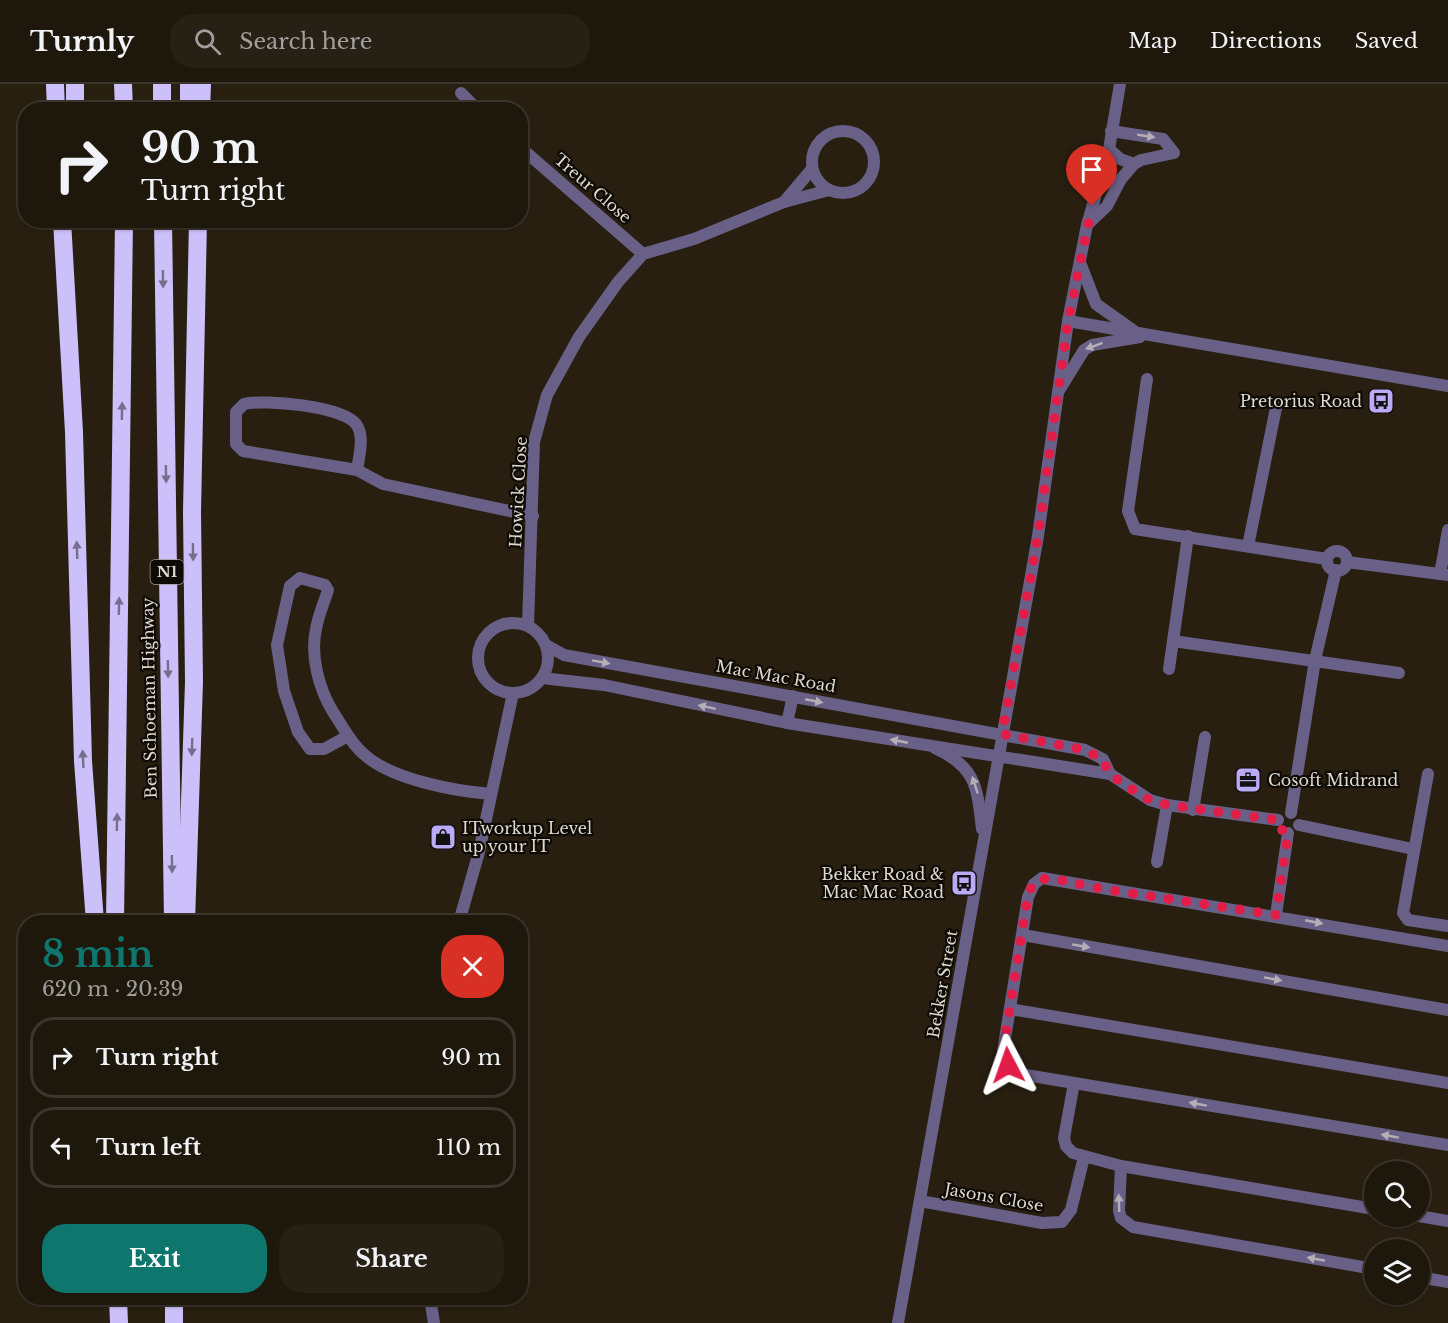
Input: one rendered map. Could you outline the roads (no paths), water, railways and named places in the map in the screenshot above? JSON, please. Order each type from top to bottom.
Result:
[{"type":"highway","points":[[55,84],[56,102]]},
{"type":"highway","points":[[75,84],[75,102]]},
{"type":"highway","points":[[123,84],[124,102]]},
{"type":"highway","points":[[162,84],[162,102]]},
{"type":"highway","points":[[189,84],[189,102]]},
{"type":"highway","points":[[201,102],[202,84]]},
{"type":"highway","points":[[62,228],[74,432],[83,762],[94,915]]},
{"type":"highway","points":[[74,432],[75,228]]},
{"type":"highway","name":"Ben Schoeman Highway","points":[[116,915],[124,228]]},
{"type":"highway","name":"Ben Schoeman Highway","points":[[163,228],[173,915]]},
{"type":"highway","points":[[186,915],[194,682],[189,228]]},
{"type":"highway","points":[[192,512],[198,228]]},
{"type":"highway","points":[[118,1305],[119,1323]]},
{"type":"highway","points":[[174,1305],[174,1323]]},
{"type":"street","name":"Bekker Street","points":[[898,1323],[1038,536],[1068,321],[1081,265],[1087,225],[1110,148],[1120,84]]},
{"type":"street","points":[[462,93],[470,102]]},
{"type":"street","points":[[847,131],[860,136],[870,147],[874,160],[872,173],[865,184],[854,192],[842,194],[829,190],[819,182],[812,169],[813,154],[820,141],[832,133],[847,131]]},
{"type":"street","points":[[1087,225],[1107,206],[1121,179],[1134,164],[1141,160],[1174,153],[1163,139],[1111,131]]},
{"type":"street","points":[[1110,148],[1120,159],[1134,164]]},
{"type":"street","name":"Treur Close","points":[[528,154],[643,254]]},
{"type":"street","points":[[784,202],[812,169]]},
{"type":"street","points":[[643,254],[694,239],[784,202],[829,190]]},
{"type":"street","name":"Howick Close","points":[[528,626],[534,442],[547,395],[579,337],[618,282],[643,254]]},
{"type":"street","points":[[1081,265],[1096,304],[1135,332]]},
{"type":"street","points":[[1068,321],[1448,386]]},
{"type":"street","points":[[1056,396],[1084,350],[1092,345],[1152,335]]},
{"type":"street","points":[[1147,379],[1128,511],[1130,522],[1135,529],[1327,560]]},
{"type":"street","points":[[357,470],[361,435],[356,425],[343,416],[320,409],[266,402],[244,404],[236,412],[236,444],[243,451],[357,470],[383,484],[533,516]]},
{"type":"street","points":[[1248,546],[1277,403]]},
{"type":"street","points":[[1347,562],[1444,574],[1448,531]]},
{"type":"street","points":[[1170,669],[1188,536]]},
{"type":"street","points":[[1327,560],[1332,552],[1340,551],[1347,562]]},
{"type":"street","points":[[1327,560],[1330,568],[1336,570],[1342,569],[1347,562]]},
{"type":"street","points":[[1291,813],[1314,660],[1336,570]]},
{"type":"street","points":[[348,736],[324,749],[310,749],[298,732],[284,691],[277,645],[290,586],[300,578],[325,585],[328,590],[315,630],[319,679],[322,692],[348,736],[366,757],[419,781],[457,791],[491,794]]},
{"type":"street","points":[[508,623],[528,626],[540,635],[546,645],[548,656],[542,678],[524,692],[502,692],[483,678],[478,655],[487,634],[497,627],[508,623]]},
{"type":"street","points":[[1173,641],[1400,673]]},
{"type":"street","name":"Mac Mac Road","points":[[546,645],[564,655],[1085,750],[1102,759],[1110,774]]},
{"type":"street","points":[[542,678],[604,686],[787,723],[1110,774],[1150,800],[1167,805],[1278,820]]},
{"type":"street","points":[[461,915],[513,693]]},
{"type":"street","points":[[787,723],[793,696]]},
{"type":"street","points":[[1193,810],[1205,736]]},
{"type":"street","points":[[935,748],[955,757],[972,776],[978,793],[983,842]]},
{"type":"street","points":[[1428,774],[1413,849],[1404,915],[1408,920],[1448,926]]},
{"type":"street","points":[[1157,862],[1167,805]]},
{"type":"street","points":[[1276,915],[1296,816],[1284,813],[1278,820]]},
{"type":"street","points":[[1278,820],[1280,829],[1293,829],[1413,849]]},
{"type":"street","points":[[1448,946],[1276,915],[1102,889],[1046,877],[1037,880],[1030,890],[1003,1051],[1008,1065],[1020,1074],[1448,1145]]},
{"type":"street","points":[[1023,935],[1448,1010]]},
{"type":"street","points":[[1010,1009],[1448,1083]]},
{"type":"street","points":[[1074,1083],[1064,1138],[1069,1151],[1120,1167],[1364,1207]]},
{"type":"street","name":"Jasons Close","points":[[921,1201],[1042,1223],[1062,1222],[1071,1210],[1084,1157]]},
{"type":"street","points":[[1120,1167],[1119,1211],[1121,1218],[1133,1227],[1364,1267]]},
{"type":"street","points":[[1430,1218],[1448,1221]]},
{"type":"street","points":[[1430,1278],[1448,1282]]},
{"type":"street","points":[[431,1305],[434,1323]]},
{"type":"place","name":"Pretorius Road","points":[[1381,401]]},
{"type":"place","name":"Cosoft Midrand","points":[[1248,780]]},
{"type":"place","name":"ITworkup Level up your IT","points":[[443,837]]},
{"type":"place","name":"Bekker Road & Mac Mac Road","points":[[964,883]]}]
